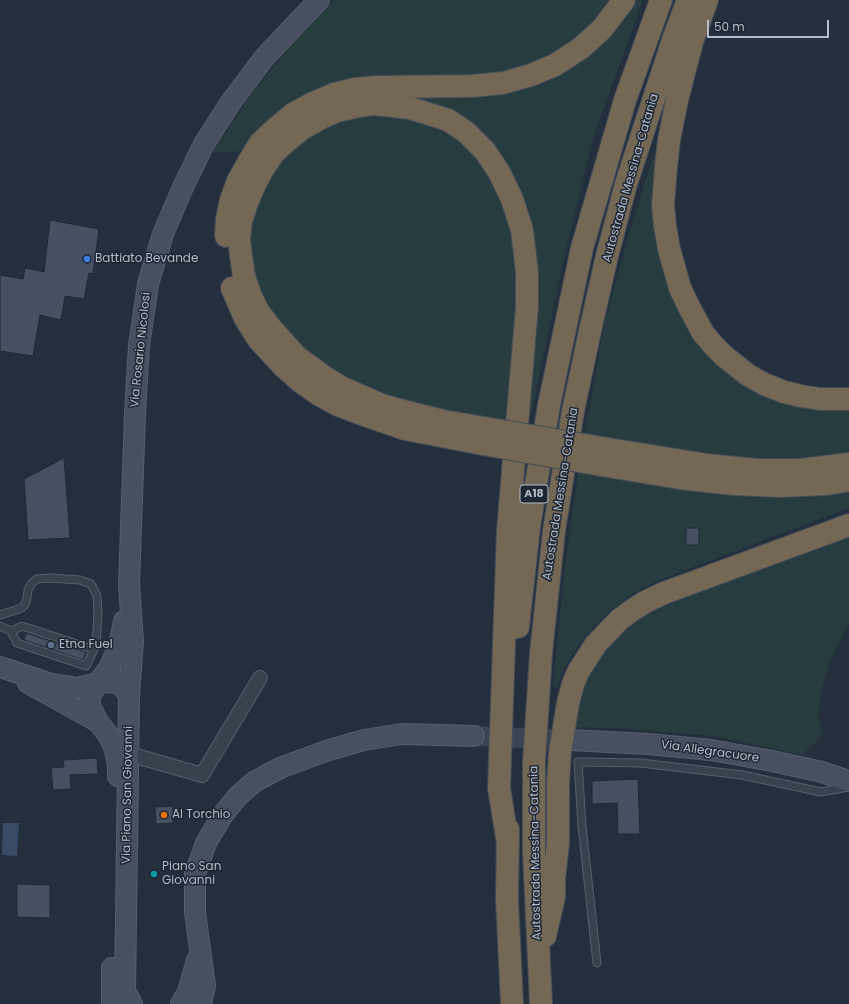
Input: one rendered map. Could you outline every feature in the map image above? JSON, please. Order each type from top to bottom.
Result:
[{"type":"highway","points":[[624,0],[602,29],[581,48],[555,65],[531,75],[503,83],[472,86],[376,87],[355,89],[334,94],[293,114],[274,129],[260,143],[238,181],[231,200],[225,239],[229,280],[236,300],[258,339],[284,367],[301,382],[318,394],[359,413],[405,429],[484,436],[601,457],[680,478],[733,484],[780,486],[826,484],[849,480]]},
{"type":"highway","name":"Autostrada Messina-Catania","points":[[512,1004],[507,899],[511,704],[529,527],[548,405],[582,248],[625,100],[661,0]]},
{"type":"highway","name":"Autostrada Messina-Catania","points":[[541,1004],[534,852],[534,762],[541,653],[554,530],[573,410],[607,256],[629,177],[674,37],[688,0]]},
{"type":"highway","points":[[707,0],[692,42],[677,100],[669,140],[666,167],[663,204],[665,226],[674,270],[680,288],[696,320],[710,341],[724,356],[748,375],[764,384],[784,392],[820,399],[849,399]]},
{"type":"highway","points":[[484,436],[443,421],[382,405],[343,388],[326,378],[297,357],[258,311],[244,276],[239,239],[247,203],[260,175],[274,153],[302,129],[321,118],[337,111],[355,106],[374,104],[410,108],[448,120],[466,132],[485,150],[499,172],[509,192],[522,230],[526,272],[527,307],[508,530],[498,788],[508,844]]},
{"type":"highway","points":[[601,457],[682,462],[756,470],[800,470],[849,464]]},
{"type":"highway","points":[[554,879],[548,843],[551,751],[560,701],[566,682],[581,655],[603,626],[615,615],[642,596],[661,587],[849,518]]},
{"type":"highway","points":[[539,962],[554,897],[554,879],[558,844],[558,783],[560,752],[568,703],[578,672],[596,644],[619,620],[645,602],[664,593],[849,526]]},
{"type":"main road","name":"Via Rosario Nicolosi","points":[[129,585],[139,346],[148,284],[163,234],[182,187],[204,144],[231,102],[264,58],[319,0]]},
{"type":"main road","points":[[98,722],[90,704],[91,694],[109,668],[119,646],[124,623],[129,585]]},
{"type":"main road","name":"Via Piano San Giovanni","points":[[129,585],[133,641],[129,696],[125,991],[132,1004]]},
{"type":"main road","points":[[0,667],[48,683],[77,688],[98,683],[114,682],[123,687],[129,696]]},
{"type":"main road","points":[[0,667],[50,697],[98,722]]},
{"type":"main road","name":"Via Piano San Giovanni","points":[[98,722],[109,736],[115,750],[118,764],[111,990],[112,1004]]},
{"type":"main road","points":[[201,1004],[205,986],[195,912],[195,874],[206,843],[222,816],[237,797],[254,782],[280,768],[326,751],[364,740],[402,734],[474,736]]},
{"type":"main road","name":"Via Allegracuore","points":[[569,740],[648,744],[711,750],[822,772],[849,781]]},
{"type":"main road","points":[[181,1004],[188,992],[199,950]]},
{"type":"street","points":[[128,754],[202,774],[260,678]]},
{"type":"lane","points":[[0,615],[19,609],[25,605],[28,598],[28,590],[32,583],[38,579],[49,578],[80,580],[91,584],[95,589],[97,596],[98,614],[96,645],[86,666],[17,643],[11,631],[0,626]]},
{"type":"lane","points":[[11,631],[22,626],[89,648],[96,645]]},
{"type":"lane","points":[[597,963],[582,826],[578,762],[640,763],[734,774],[821,792],[849,787]]},
{"type":"green space","points":[[335,0],[614,0],[577,42],[521,70],[460,79],[244,151],[212,153],[253,92],[289,48]]},
{"type":"green space","points":[[633,0],[643,0],[593,138],[562,267],[520,467],[534,326],[500,158],[374,92],[519,87]]},
{"type":"green space","points":[[383,115],[433,122],[459,138],[478,155],[493,179],[513,234],[518,274],[518,313],[508,421],[444,412],[394,401],[345,380],[299,348],[278,323],[260,292],[251,264],[250,232],[259,196],[273,171],[296,146],[321,129],[351,116]]},
{"type":"green space","points":[[654,154],[658,155],[656,223],[719,361],[849,404],[849,455],[802,462],[756,461],[584,436],[604,326],[628,237]]},
{"type":"green space","points":[[579,466],[849,484],[849,508],[662,579],[640,589],[611,610],[595,625],[578,646],[564,669],[557,687],[553,686],[565,566]]},
{"type":"green space","points":[[849,533],[849,624],[830,661],[822,688],[818,715],[823,735],[802,755],[715,736],[614,728],[569,727],[572,707],[596,658],[639,615],[669,601]]},
{"type":"water","points":[[3,823],[19,823],[17,856],[2,855]]},
{"type":"building","points":[[50,220],[99,229],[93,274],[89,273],[84,299],[65,296],[61,320],[40,315],[33,356],[0,351],[0,275],[23,279],[25,268],[44,272]]},
{"type":"building","points":[[64,458],[70,538],[28,540],[24,479]]},
{"type":"building","points":[[686,528],[699,528],[699,545],[686,545]]},
{"type":"building","points":[[26,633],[86,652],[83,660],[24,640]]},
{"type":"building","points":[[97,758],[98,774],[70,775],[71,789],[53,790],[51,768],[64,767],[63,760]]},
{"type":"building","points":[[638,779],[640,834],[618,834],[617,803],[592,804],[592,781]]},
{"type":"building","name":"Al Torchio","points":[[173,806],[173,823],[156,824],[155,807]]},
{"type":"building","points":[[17,884],[50,885],[50,918],[17,917]]},
{"type":"tunnel","points":[[474,736],[569,740]]},
{"type":"place","name":"Battiato Bevande","points":[[87,259]]},
{"type":"place","name":"Etna Fuel","points":[[51,645]]},
{"type":"place","name":"Al Torchio","points":[[164,815]]},
{"type":"place","name":"Piano San Giovanni","points":[[154,874]]}]
